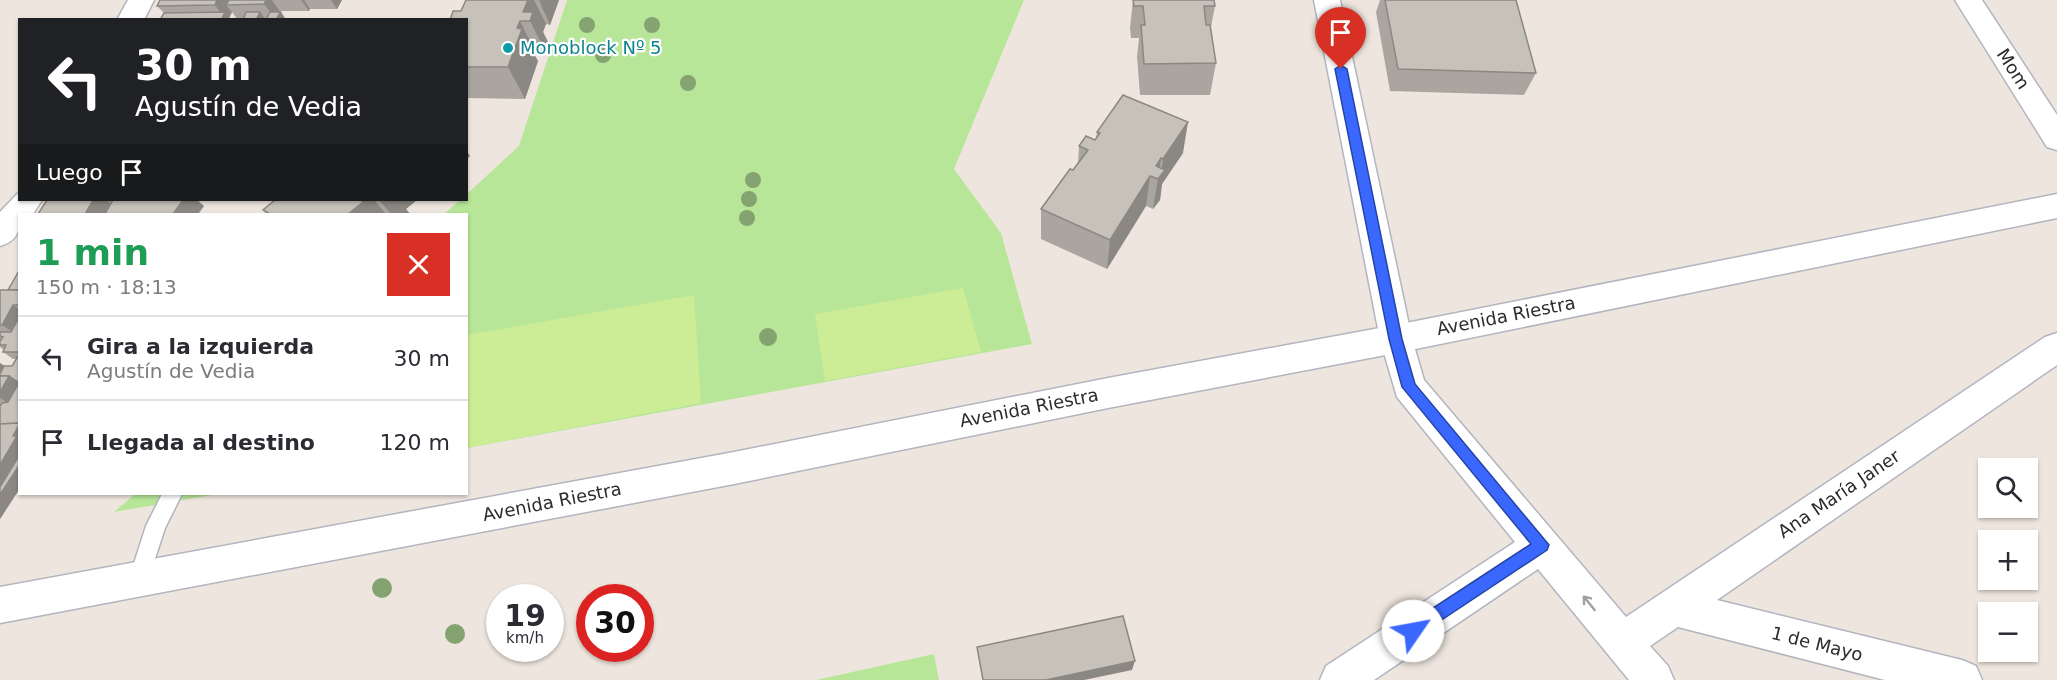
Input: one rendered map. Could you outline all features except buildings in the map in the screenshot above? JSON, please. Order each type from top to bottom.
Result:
[{"type":"street","points":[[131,18],[141,0]]},
{"type":"street","points":[[1327,0],[1396,339],[1409,387],[1654,680]]},
{"type":"street","name":"Mom","points":[[1968,0],[2057,139]]},
{"type":"street","points":[[0,234],[26,201]]},
{"type":"street","name":"Avenida Riestra","points":[[0,605],[734,468],[1107,393],[1396,339],[2057,206]]},
{"type":"street","name":"Ana María Janer","points":[[1621,643],[2057,347]]},
{"type":"street","points":[[1340,680],[1542,545]]},
{"type":"street","name":"1 de Mayo","points":[[1672,607],[1962,680]]},
{"type":"lane","points":[[140,579],[156,526],[172,495]]},
{"type":"green space","points":[[567,0],[1024,0],[954,169],[1001,233],[1032,344],[468,448],[468,213],[445,213],[459,201],[468,201],[468,193],[519,146]]},
{"type":"green space","points":[[963,288],[981,352],[825,381],[815,314]]},
{"type":"green space","points":[[694,295],[701,403],[468,448],[468,335]]},
{"type":"green space","points":[[134,495],[212,495],[114,512]]},
{"type":"green space","points":[[934,654],[939,680],[816,680]]},
{"type":"place","name":"Monoblock Nº 5","points":[[508,48]]},
{"type":"route","points":[[1341,69],[1396,339],[1409,387],[1542,545],[1413,631]]}]
